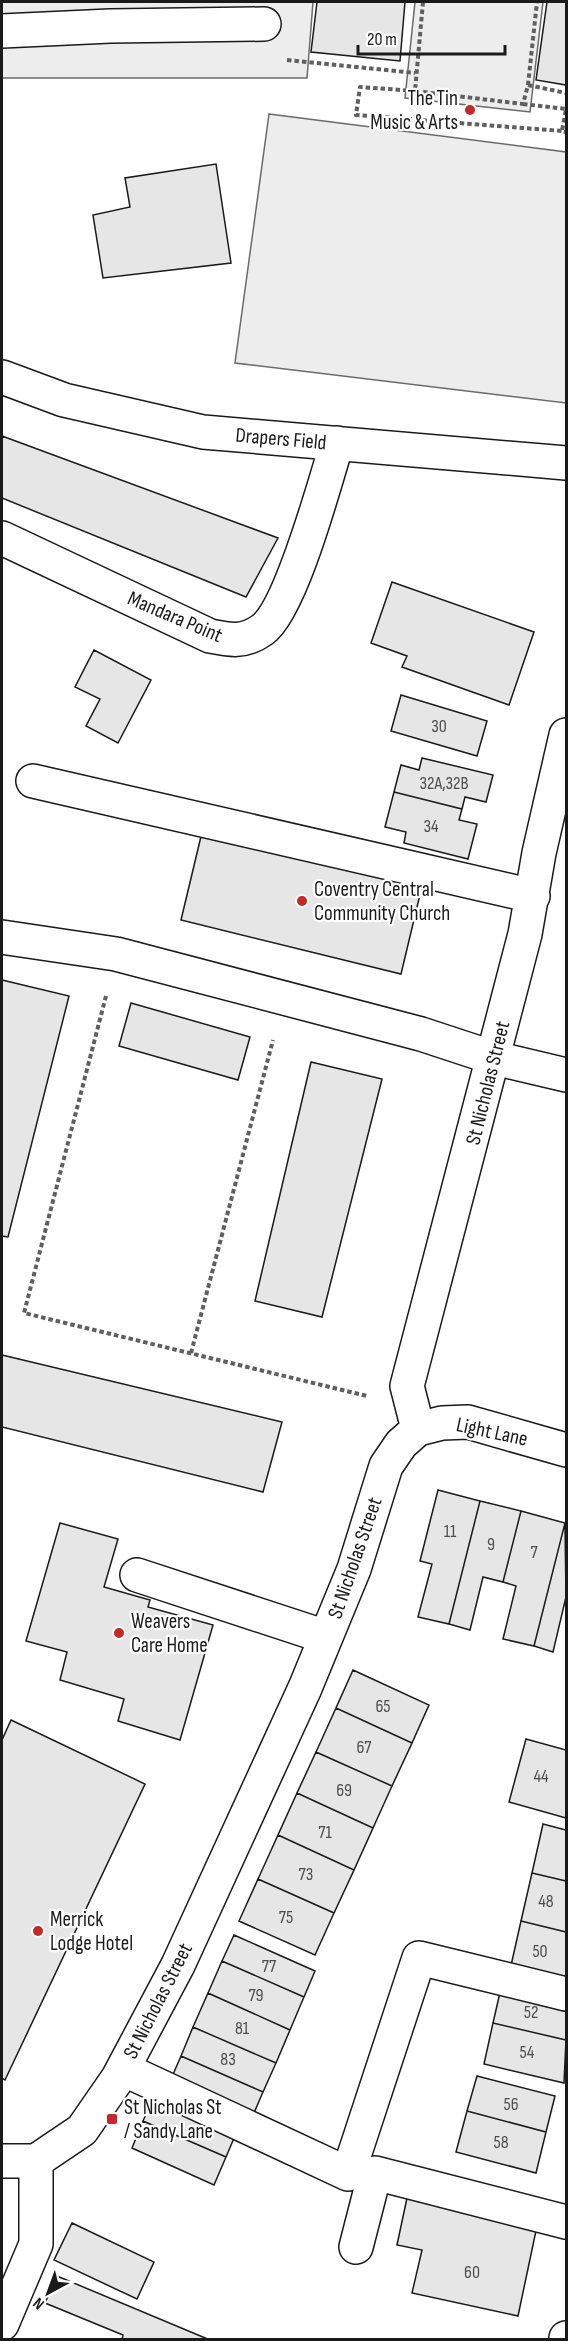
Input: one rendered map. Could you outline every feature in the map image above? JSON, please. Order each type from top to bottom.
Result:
[{"type":"street","points":[[2,31],[110,26],[264,24]]},
{"type":"street","name":"Drapers Field","points":[[2,377],[64,400],[203,432],[567,463]]},
{"type":"street","name":"Mandara Point","points":[[2,538],[210,636],[238,642],[262,630],[278,614],[310,530],[337,443]]},
{"type":"street","name":"St Nicholas Street","points":[[36,2161],[82,2130],[123,2069],[178,1965],[326,1637],[354,1569],[386,1467],[415,1418],[407,1386],[494,1058],[533,896],[539,853],[567,735]]},
{"type":"street","points":[[33,781],[533,896]]},
{"type":"street","points":[[2,937],[116,954],[421,1034],[494,1058],[567,1075]]},
{"type":"street","name":"Light Lane","points":[[415,1418],[442,1423],[468,1422],[567,1449]]},
{"type":"street","points":[[137,1575],[326,1637]]},
{"type":"street","points":[[123,2069],[348,2174],[419,1959],[567,1994]]},
{"type":"street","points":[[2,2161],[36,2161],[36,2244],[2,2324]]},
{"type":"street","points":[[356,2247],[375,2173],[567,2222]]},
{"type":"street","points":[[2,2332],[11,2340]]},
{"type":"path","points":[[415,91],[423,2]]},
{"type":"path","points":[[523,104],[528,85],[537,2]]},
{"type":"path","points":[[264,24],[266,58],[337,63],[415,73]]},
{"type":"path","points":[[528,85],[567,93]]},
{"type":"path","points":[[360,87],[523,104],[566,109],[564,131],[356,115],[360,87]]},
{"type":"path","points":[[116,954],[24,1313],[191,1353],[415,1418]]},
{"type":"path","points":[[191,1353],[284,998]]},
{"type":"shaded area","points":[[2,2],[313,2],[307,78],[2,78]]},
{"type":"shaded area","points":[[415,2],[543,2],[530,112],[405,98]]},
{"type":"shaded area","points":[[269,114],[566,152],[566,403],[235,363]]},
{"type":"building","points":[[317,2],[405,2],[400,61],[311,52]]},
{"type":"building","points":[[547,2],[566,2],[566,85],[536,80]]},
{"type":"building","points":[[216,164],[231,263],[103,278],[93,215],[130,207],[125,178]]},
{"type":"building","points":[[2,436],[278,538],[246,597],[2,498]]},
{"type":"building","points":[[392,582],[534,632],[509,705],[402,667],[407,656],[371,643]]},
{"type":"building","points":[[94,650],[151,680],[118,743],[86,726],[100,699],[75,687]]},
{"type":"building","points":[[401,695],[487,721],[477,756],[391,731]]},
{"type":"building","points":[[422,758],[493,775],[486,802],[465,797],[462,809],[394,792],[401,765],[419,770]]},
{"type":"building","points":[[394,792],[462,809],[459,820],[477,824],[468,859],[404,843],[406,832],[385,827]]},
{"type":"building","name":"Coventry Central Community Church","points":[[203,828],[423,882],[401,974],[181,920]]},
{"type":"building","points":[[2,980],[69,996],[8,1237],[2,1236]]},
{"type":"building","points":[[131,1003],[250,1037],[238,1080],[119,1046]]},
{"type":"building","points":[[311,1062],[382,1079],[322,1317],[255,1301]]},
{"type":"building","points":[[2,1355],[282,1422],[263,1492],[2,1427]]},
{"type":"building","points":[[438,1490],[480,1501],[449,1624],[418,1617],[432,1564],[420,1561]]},
{"type":"building","points":[[480,1501],[521,1511],[503,1582],[483,1577],[470,1630],[449,1624]]},
{"type":"building","points":[[521,1511],[565,1523],[534,1646],[503,1639],[516,1586],[503,1582]]},
{"type":"building","name":"Weavers Care Home","points":[[60,1523],[118,1539],[104,1587],[150,1600],[148,1607],[213,1625],[180,1740],[118,1721],[124,1699],[60,1680],[67,1652],[26,1641]]},
{"type":"building","points":[[565,1523],[566,1597],[553,1652],[534,1646]]},
{"type":"building","points":[[353,1670],[429,1705],[412,1743],[336,1708]]},
{"type":"building","points":[[336,1708],[412,1743],[392,1786],[316,1752]]},
{"type":"building","name":"Merrick Lodge Hotel","points":[[11,1720],[145,1784],[5,2080],[2,2078],[2,1740]]},
{"type":"building","points":[[526,1739],[566,1750],[566,1818],[509,1802]]},
{"type":"building","points":[[316,1752],[392,1786],[373,1828],[297,1793]]},
{"type":"building","points":[[297,1793],[373,1828],[354,1870],[278,1835]]},
{"type":"building","points":[[543,1824],[566,1830],[566,1881],[532,1873]]},
{"type":"building","points":[[278,1835],[354,1870],[334,1913],[258,1879]]},
{"type":"building","points":[[532,1873],[566,1881],[566,1932],[521,1921]]},
{"type":"building","points":[[258,1879],[334,1913],[315,1955],[239,1921]]},
{"type":"building","points":[[521,1921],[566,1932],[566,1983],[510,1970]]},
{"type":"building","points":[[234,1935],[315,1971],[304,1997],[222,1961]]},
{"type":"building","points":[[222,1961],[304,1997],[290,2030],[208,1993]]},
{"type":"building","points":[[501,1988],[566,2002],[566,2040],[493,2023]]},
{"type":"building","points":[[208,1993],[290,2030],[276,2063],[193,2027]]},
{"type":"building","points":[[493,2023],[566,2040],[564,2083],[484,2064]]},
{"type":"building","points":[[193,2027],[276,2063],[263,2092],[181,2056]]},
{"type":"building","points":[[181,2056],[263,2092],[250,2122],[168,2086]]},
{"type":"building","points":[[477,2076],[555,2096],[546,2132],[467,2111]]},
{"type":"building","points":[[155,2094],[237,2131],[226,2157],[143,2121]]},
{"type":"building","points":[[467,2111],[546,2132],[536,2173],[456,2152]]},
{"type":"building","points":[[143,2121],[226,2157],[214,2185],[132,2148]]},
{"type":"building","points":[[407,2198],[537,2226],[518,2316],[412,2293],[422,2250],[397,2245]]},
{"type":"building","points":[[72,2223],[154,2262],[137,2299],[54,2260]]},
{"type":"building","points":[[57,2276],[210,2340],[122,2340],[123,2335],[45,2303]]},
{"type":"place","name":"The Tin Music & Arts","points":[[470,110]]},
{"type":"place","name":"Coventry Central Community Church","points":[[302,901]]},
{"type":"place","name":"Weavers Care Home","points":[[119,1633]]},
{"type":"place","name":"Merrick Lodge Hotel","points":[[38,1931]]},
{"type":"place","name":"St Nicholas St / Sandy Lane","points":[[112,2119]]}]
